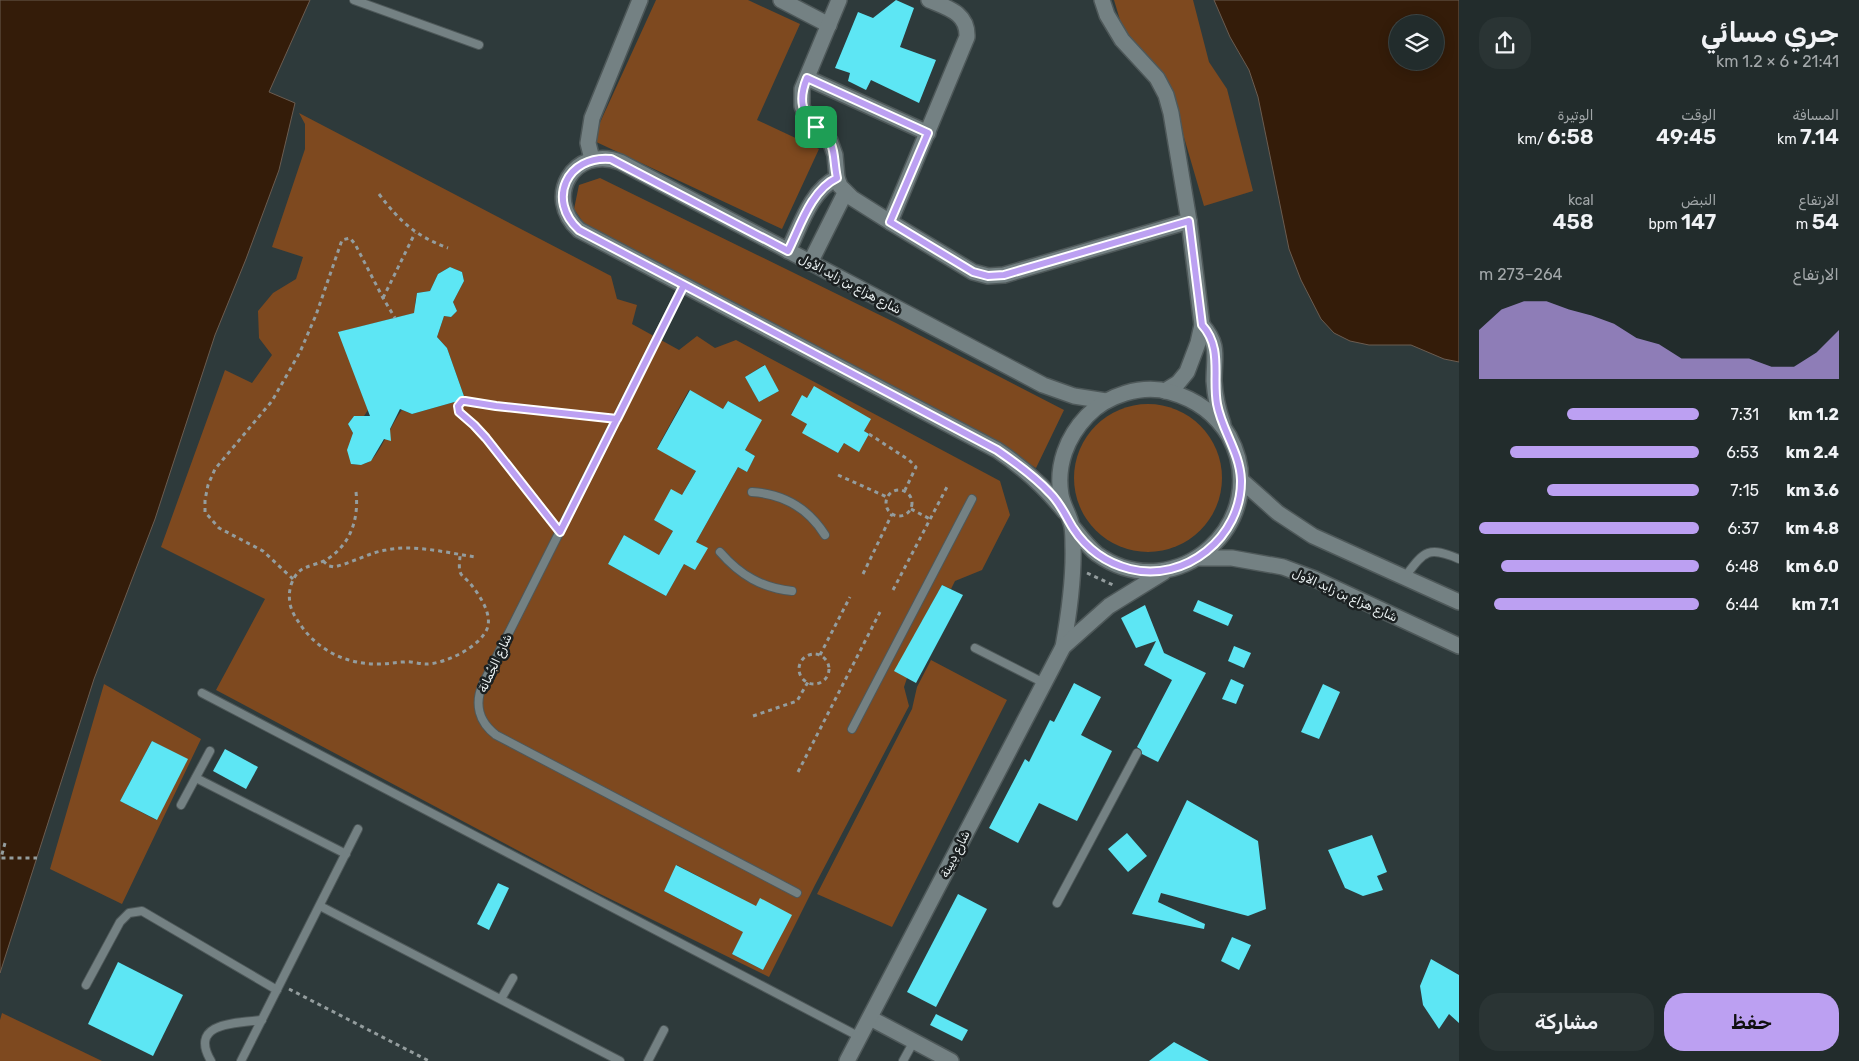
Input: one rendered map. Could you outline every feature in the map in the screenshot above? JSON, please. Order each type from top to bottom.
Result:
[{"type":"street","points":[[640,0],[592,118],[588,134],[589,151],[592,159],[576,168],[565,183],[563,192],[564,209],[573,224],[579,230],[997,450],[1034,477],[1051,494],[1083,541],[1097,554],[1113,563],[1131,569],[1149,572],[1168,570],[1197,558],[1212,547],[1234,517],[1239,499],[1241,480],[1239,462],[1225,429],[1216,395],[1215,346],[1210,335],[1202,325]]},
{"type":"street","points":[[781,0],[829,25]]},
{"type":"street","points":[[839,0],[802,89],[802,106],[807,118],[830,141],[835,155],[837,178],[845,193],[890,222],[973,272],[988,276],[1004,275],[1189,221]]},
{"type":"street","points":[[890,222],[965,43],[967,30],[959,14],[929,0]]},
{"type":"street","points":[[1102,0],[1107,15],[1122,40],[1157,78],[1166,95],[1171,114],[1189,221],[1202,325],[1192,361],[1183,378],[1165,391]]},
{"type":"street","points":[[807,78],[928,133]]},
{"type":"street","name":"شارع هزاع بن زايد الأول","points":[[592,159],[611,159],[620,162],[1042,385],[1074,396],[1106,401]]},
{"type":"street","points":[[788,251],[815,196],[824,185],[837,178]]},
{"type":"street","points":[[810,263],[845,193]]},
{"type":"street","points":[[1192,361],[1215,366]]},
{"type":"street","points":[[1065,512],[1061,494],[1062,458],[1069,440],[1078,425],[1106,401],[1125,393],[1145,390],[1165,391],[1183,396],[1199,404],[1213,415],[1225,429]]},
{"type":"street","points":[[1241,480],[1261,500],[1295,525],[1326,542],[1459,602]]},
{"type":"street","name":"شارع دِيينة","points":[[847,1061],[1063,647],[1070,608],[1072,526]]},
{"type":"street","name":"شارع هزاع بن زايد الأول","points":[[1197,558],[1232,558],[1283,567],[1315,579],[1459,646]]},
{"type":"street","name":"شارع دِيينة","points":[[1063,647],[1093,618],[1126,594],[1168,570]]},
{"type":"street","points":[[870,1018],[951,1061]]},
{"type":"lane","points":[[354,0],[480,45]]},
{"type":"lane","name":"شارع الجُمانة","points":[[684,285],[480,692],[478,708],[484,724],[496,735],[797,893]]},
{"type":"lane","points":[[752,492],[774,495],[794,503],[812,517],[825,535]]},
{"type":"lane","points":[[852,729],[972,498]]},
{"type":"lane","points":[[720,552],[740,572],[752,580],[772,588],[792,591]]},
{"type":"lane","points":[[1404,578],[1417,561],[1427,553],[1439,552],[1459,559]]},
{"type":"lane","points":[[975,648],[1044,683]]},
{"type":"lane","points":[[202,693],[860,1037]]},
{"type":"lane","points":[[181,805],[210,751]]},
{"type":"lane","points":[[1057,903],[1138,753]]},
{"type":"lane","points":[[196,778],[346,854]]},
{"type":"lane","points":[[241,1061],[358,829]]},
{"type":"lane","points":[[320,906],[620,1061]]},
{"type":"lane","points":[[86,985],[124,917],[136,911],[142,911],[279,987]]},
{"type":"lane","points":[[501,1000],[513,978]]},
{"type":"lane","points":[[211,1061],[205,1048],[205,1042],[207,1036],[214,1028],[225,1024],[262,1020]]},
{"type":"lane","points":[[648,1061],[664,1030]]},
{"type":"lane","points":[[903,1061],[914,1041]]},
{"type":"path","points":[[379,194],[395,216],[415,233],[431,242],[448,248]]},
{"type":"path","points":[[383,298],[415,233]]},
{"type":"path","points":[[293,579],[263,551],[219,528],[211,521],[205,512],[208,485],[215,469],[272,401],[300,352],[316,316],[342,240],[350,238],[356,244],[395,318]]},
{"type":"path","points":[[560,532],[486,438],[459,412],[458,406],[462,401],[465,401],[617,419]]},
{"type":"path","points":[[869,434],[909,460],[916,468],[905,490]]},
{"type":"path","points":[[838,475],[887,497]]},
{"type":"path","points":[[893,590],[948,485]]},
{"type":"path","points":[[895,490],[905,490],[912,498],[911,509],[903,516],[892,514],[886,506],[887,497],[895,490]]},
{"type":"path","points":[[356,492],[357,513],[350,533],[338,550],[323,561],[304,567],[293,579],[289,597],[294,616],[307,633],[328,651],[341,658],[369,664],[405,662],[426,664],[438,663],[462,653],[472,646],[488,627],[486,612],[481,600],[462,574],[460,555]]},
{"type":"path","points":[[911,509],[930,519]]},
{"type":"path","points":[[863,574],[892,514]]},
{"type":"path","points":[[323,561],[328,566],[334,567],[375,552],[394,548],[424,549],[476,557]]},
{"type":"path","points":[[1072,569],[1083,571],[1126,594]]},
{"type":"path","points":[[820,655],[850,597]]},
{"type":"path","points":[[798,772],[880,612]]},
{"type":"path","points":[[807,655],[820,655],[828,665],[826,678],[814,684],[802,678],[800,666],[802,659],[807,655]]},
{"type":"path","points":[[753,716],[797,701],[808,682]]},
{"type":"path","points":[[5,843],[0,859],[37,858]]},
{"type":"path","points":[[279,987],[429,1061]]},
{"type":"shaded area","points":[[0,0],[310,0],[269,92],[295,103],[279,170],[215,335],[155,519],[94,679],[0,973]]},
{"type":"shaded area","points":[[656,0],[748,0],[800,24],[757,120],[819,149],[782,229],[592,140]]},
{"type":"shaded area","points":[[1114,0],[1193,0],[1209,62],[1227,89],[1253,191],[1204,206],[1167,79],[1123,30]]},
{"type":"shaded area","points":[[1214,0],[1459,0],[1459,362],[1444,359],[1411,345],[1369,345],[1350,341],[1334,333],[1321,319],[1301,280],[1289,249],[1258,97],[1249,70],[1230,37]]},
{"type":"shaded area","points":[[299,113],[611,276],[617,299],[637,305],[632,324],[679,350],[697,336],[715,348],[736,340],[1000,481],[1010,515],[982,570],[955,581],[951,589],[942,585],[895,671],[907,678],[904,687],[909,706],[769,977],[596,892],[216,690],[265,599],[161,547],[225,370],[252,383],[272,355],[259,338],[258,311],[273,293],[296,279],[303,257],[272,247],[305,149],[305,124]],"holes":[[[450,267],[462,272],[464,281],[453,302],[457,311],[451,317],[444,316],[437,337],[447,348],[465,399],[412,414],[402,410],[374,458],[364,464],[351,464],[353,433],[348,424],[354,416],[364,416],[368,410],[339,332],[419,312],[415,303],[417,293],[430,291],[438,274]],[[764,365],[779,391],[759,402],[745,377]],[[814,387],[870,419],[864,431],[869,434],[859,451],[844,443],[838,453],[803,433],[807,424],[791,414],[802,396],[807,398]],[[689,390],[723,409],[728,401],[761,420],[745,450],[755,456],[747,472],[738,467],[696,542],[707,548],[695,570],[684,564],[666,596],[608,564],[624,535],[659,555],[673,531],[654,520],[682,495],[699,465],[681,462],[657,448]],[[677,865],[742,899],[729,925],[664,891]],[[760,899],[791,915],[763,970],[732,954]]]},
{"type":"shaded area","points":[[600,178],[896,323],[1064,410],[1036,468],[961,423],[589,231],[574,209],[579,185]]},
{"type":"shaded area","points":[[1148,404],[1162,405],[1176,410],[1189,416],[1200,426],[1210,437],[1216,450],[1221,464],[1221,492],[1216,506],[1210,519],[1200,530],[1189,540],[1176,546],[1162,551],[1148,552],[1134,551],[1120,546],[1107,540],[1096,530],[1086,519],[1080,506],[1075,492],[1074,478],[1075,464],[1080,450],[1086,437],[1096,426],[1107,416],[1120,410],[1134,405]]},
{"type":"shaded area","points":[[931,660],[1007,700],[892,927],[817,894],[912,709],[917,687]]},
{"type":"shaded area","points":[[104,684],[201,739],[122,904],[50,869]],"holes":[[[152,741],[187,760],[156,820],[120,801]]]},
{"type":"shaded area","points":[[2,1013],[102,1061],[0,1061],[0,1020]]},
{"type":"building","points":[[896,0],[914,8],[900,47],[936,60],[919,103],[871,80],[866,90],[848,81],[850,73],[835,68],[858,12],[873,18]]},
{"type":"building","points":[[450,267],[462,272],[464,281],[453,302],[457,311],[451,317],[444,316],[437,337],[447,348],[465,399],[412,414],[400,409],[390,429],[391,441],[384,439],[371,461],[361,465],[351,464],[347,450],[353,433],[348,424],[354,416],[370,416],[338,332],[414,313],[417,293],[430,291],[438,274]]},
{"type":"building","points":[[765,365],[779,391],[759,402],[745,377]]},
{"type":"building","points":[[814,386],[871,419],[864,431],[869,434],[859,452],[844,443],[838,453],[802,433],[807,424],[791,415],[802,395],[807,398]]},
{"type":"building","points":[[690,390],[723,409],[728,401],[762,420],[745,450],[755,456],[747,472],[738,467],[696,542],[708,548],[695,570],[684,564],[666,596],[608,564],[624,535],[659,555],[673,531],[654,520],[671,489],[682,495],[696,471],[657,449]]},
{"type":"building","points":[[942,585],[963,595],[916,683],[894,671]]},
{"type":"building","points":[[1198,600],[1233,615],[1228,626],[1193,611]]},
{"type":"building","points":[[1145,605],[1164,653],[1206,673],[1158,762],[1142,754],[1141,750],[1137,747],[1172,680],[1144,665],[1156,641],[1136,648],[1121,618]]},
{"type":"building","points":[[1234,646],[1251,653],[1244,668],[1228,661]]},
{"type":"building","points":[[1231,679],[1244,685],[1236,704],[1222,699]]},
{"type":"building","points":[[1074,683],[1101,697],[1081,735],[1112,751],[1077,821],[1039,803],[1018,843],[989,828],[1025,759],[1029,762],[1050,720],[1054,722]]},
{"type":"building","points":[[1323,684],[1340,692],[1319,739],[1301,732]]},
{"type":"building","points":[[152,741],[188,759],[157,820],[120,801]]},
{"type":"building","points":[[225,749],[258,767],[246,789],[213,771]]},
{"type":"building","points":[[1187,800],[1258,841],[1266,909],[1248,916],[1161,893],[1158,902],[1205,924],[1204,929],[1132,914]]},
{"type":"building","points":[[1127,833],[1147,856],[1128,872],[1108,849]]},
{"type":"building","points":[[1372,835],[1387,872],[1377,876],[1383,890],[1363,896],[1345,888],[1328,850]]},
{"type":"building","points":[[676,865],[756,906],[760,898],[792,915],[763,970],[732,954],[743,932],[664,891]]},
{"type":"building","points":[[498,883],[509,888],[489,930],[477,924]]},
{"type":"building","points":[[958,894],[987,909],[936,1007],[907,992]]},
{"type":"building","points":[[1232,937],[1251,945],[1239,970],[1221,961]]},
{"type":"building","points":[[1431,959],[1459,975],[1459,1023],[1449,1014],[1439,1029],[1423,1005],[1420,986]]},
{"type":"building","points":[[118,962],[183,995],[153,1056],[88,1024]]},
{"type":"building","points":[[936,1014],[968,1030],[962,1041],[930,1025]]},
{"type":"building","points":[[1174,1042],[1209,1061],[1149,1061]]},
{"type":"route","points":[[816,127],[807,118],[802,106],[802,89],[807,78],[928,133],[890,222],[966,268],[981,275],[1004,275],[1189,221],[1202,325],[1210,335],[1215,346],[1214,383],[1217,406],[1239,462],[1241,480],[1239,499],[1234,517],[1212,547],[1197,558],[1168,570],[1149,572],[1113,563],[1097,554],[1083,541],[1065,512],[1034,477],[997,450],[684,285],[560,532],[486,438],[459,412],[458,406],[462,401],[465,401],[510,408],[524,408],[617,419],[684,285],[579,230],[564,209],[563,192],[569,176],[576,168],[592,159],[611,159],[620,162],[788,251],[815,196],[824,185],[837,178],[833,147],[826,135],[816,127]]}]
